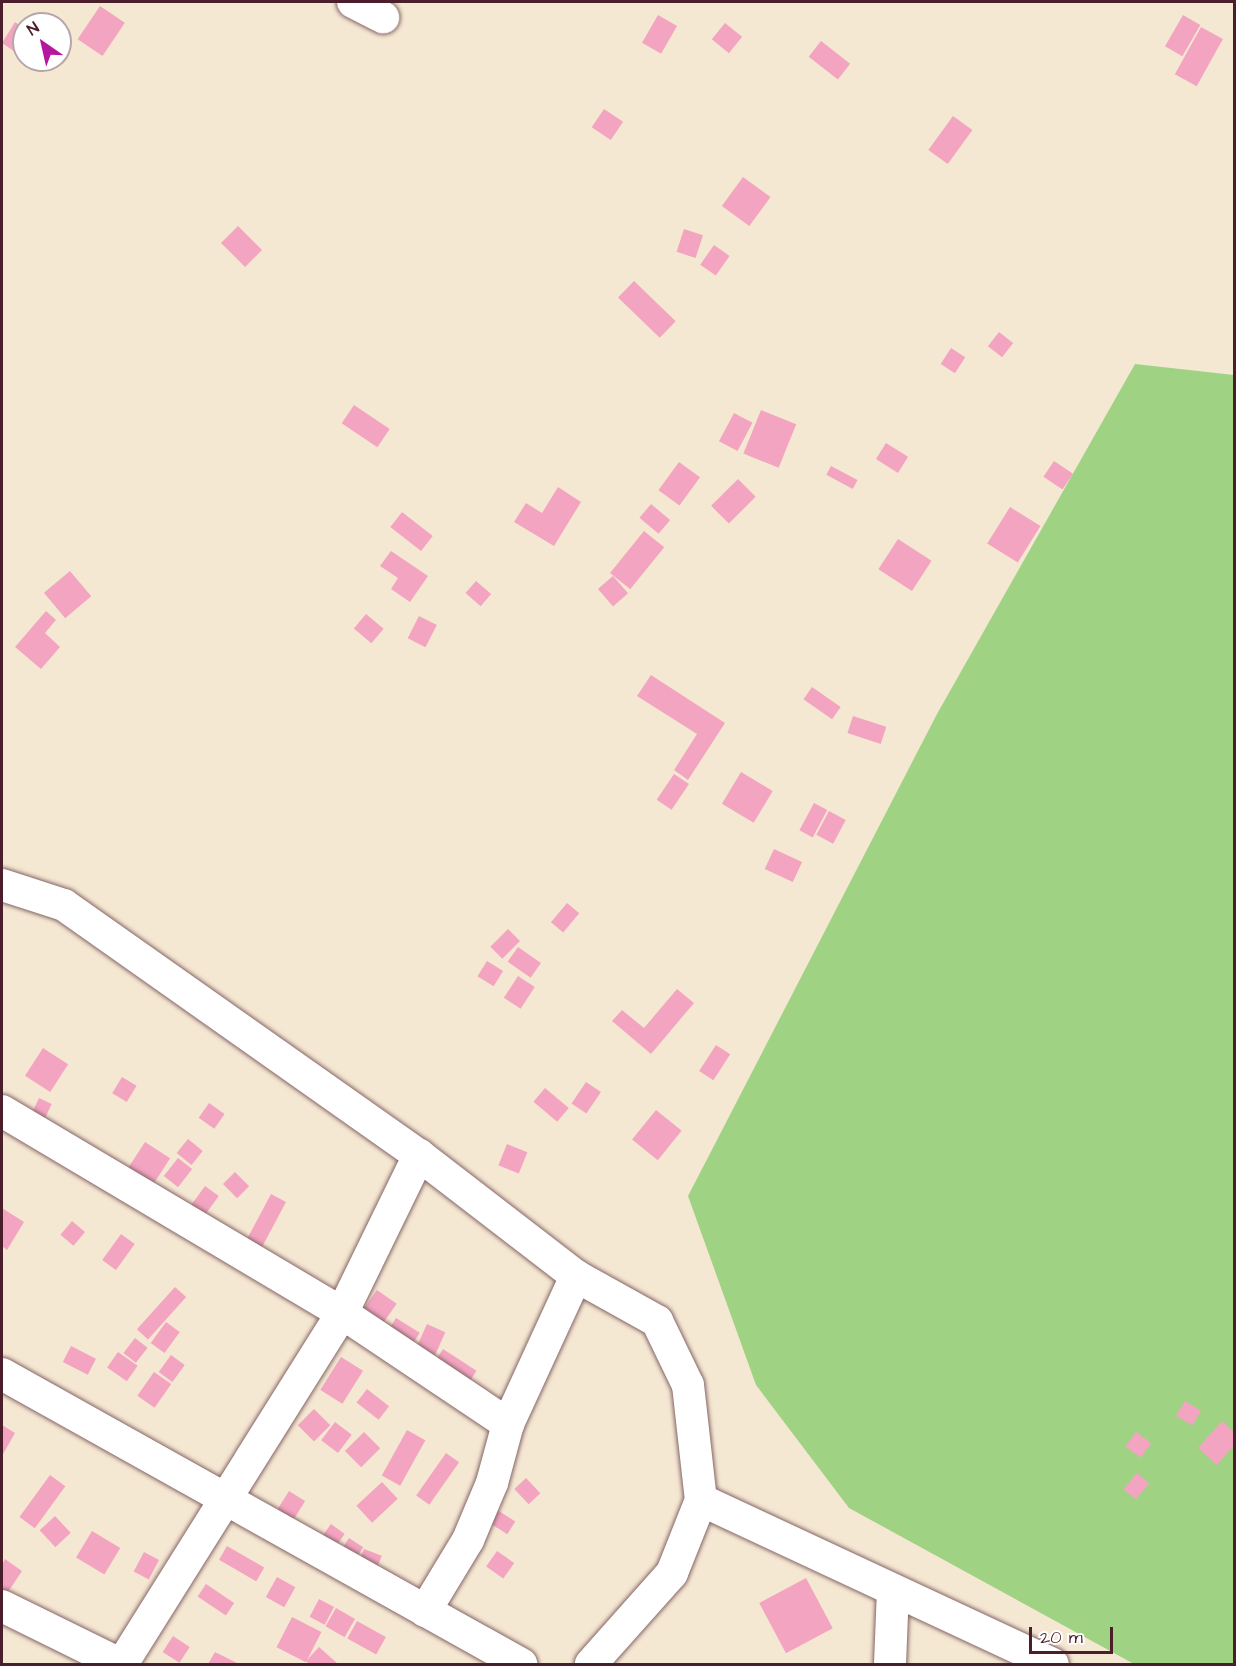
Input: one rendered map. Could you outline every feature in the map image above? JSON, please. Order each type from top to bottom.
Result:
[{"type":"street","points":[[353,2],[383,17]]},
{"type":"street","points":[[2,885],[64,905],[418,1155],[576,1276],[657,1321],[688,1385],[700,1500],[672,1573],[591,1665]]},
{"type":"street","points":[[2,1111],[342,1313],[508,1424]]},
{"type":"street","points":[[2,1606],[121,1665],[342,1313],[418,1155]]},
{"type":"street","points":[[425,1611],[468,1540],[492,1483],[508,1424],[576,1276]]},
{"type":"street","points":[[2,1374],[521,1665]]},
{"type":"street","points":[[700,1500],[1053,1665]]},
{"type":"street","points":[[890,1665],[893,1590]]},
{"type":"green space","points":[[1135,364],[1234,375],[1234,1664],[1134,1664],[849,1508],[756,1385],[688,1196],[937,714]]},
{"type":"building","points":[[100,6],[125,23],[103,56],[78,39]]},
{"type":"building","points":[[658,15],[677,26],[661,54],[642,43]]},
{"type":"building","points":[[1183,15],[1200,25],[1182,56],[1165,46]]},
{"type":"building","points":[[725,23],[742,37],[729,53],[712,39]]},
{"type":"building","points":[[12,27],[12,50],[2,43]]},
{"type":"building","points":[[1201,27],[1223,39],[1197,86],[1175,74]]},
{"type":"building","points":[[821,41],[850,64],[838,80],[809,57]]},
{"type":"building","points":[[604,109],[623,122],[611,140],[592,127]]},
{"type":"building","points":[[953,116],[972,130],[948,164],[928,150]]},
{"type":"building","points":[[743,177],[771,197],[749,226],[722,206]]},
{"type":"building","points":[[238,226],[262,250],[245,267],[221,243]]},
{"type":"building","points":[[684,229],[703,235],[696,258],[677,252]]},
{"type":"building","points":[[714,245],[730,256],[716,276],[700,265]]},
{"type":"building","points":[[634,281],[676,321],[660,338],[618,298]]},
{"type":"building","points":[[999,332],[1013,343],[1002,357],[988,346]]},
{"type":"building","points":[[951,348],[965,357],[955,373],[941,364]]},
{"type":"building","points":[[354,405],[390,429],[377,447],[342,423]]},
{"type":"building","points":[[761,410],[796,424],[779,468],[743,454]]},
{"type":"building","points":[[734,413],[753,423],[738,451],[719,441]]},
{"type":"building","points":[[886,443],[908,457],[898,473],[876,459]]},
{"type":"building","points":[[1054,461],[1073,474],[1062,490],[1043,477]]},
{"type":"building","points":[[679,462],[700,477],[679,506],[658,490]]},
{"type":"building","points":[[831,466],[857,480],[853,489],[826,475]]},
{"type":"building","points":[[738,479],[756,497],[729,524],[711,506]]},
{"type":"building","points":[[558,487],[581,502],[554,546],[514,522],[526,503],[542,513]]},
{"type":"building","points":[[651,504],[670,520],[659,534],[639,518]]},
{"type":"building","points":[[1010,507],[1041,526],[1018,563],[987,543]]},
{"type":"building","points":[[402,512],[433,536],[421,551],[390,527]]},
{"type":"building","points":[[644,531],[664,547],[630,589],[610,573]]},
{"type":"building","points":[[898,539],[932,561],[912,591],[878,569]]},
{"type":"building","points":[[391,551],[428,576],[410,602],[391,589],[398,578],[380,566]]},
{"type":"building","points":[[70,571],[91,596],[65,618],[44,593]]},
{"type":"building","points":[[613,576],[628,593],[613,606],[598,589]]},
{"type":"building","points":[[476,581],[491,594],[481,606],[466,593]]},
{"type":"building","points":[[46,611],[56,620],[45,633],[60,647],[41,669],[15,647]]},
{"type":"building","points":[[366,614],[384,629],[371,643],[354,629]]},
{"type":"building","points":[[419,616],[437,625],[425,647],[408,638]]},
{"type":"building","points":[[651,675],[725,723],[688,780],[674,770],[697,734],[637,696]]},
{"type":"building","points":[[812,687],[841,707],[832,719],[803,699]]},
{"type":"building","points":[[853,716],[886,727],[881,744],[847,733]]},
{"type":"building","points":[[741,772],[773,791],[754,823],[722,804]]},
{"type":"building","points":[[674,774],[689,784],[672,810],[657,800]]},
{"type":"building","points":[[814,803],[827,810],[813,837],[799,830]]},
{"type":"building","points":[[829,811],[846,820],[833,844],[816,835]]},
{"type":"building","points":[[774,849],[802,862],[793,882],[765,869]]},
{"type":"building","points":[[567,903],[579,913],[563,932],[551,922]]},
{"type":"building","points":[[508,929],[520,941],[502,959],[490,947]]},
{"type":"building","points":[[518,947],[541,963],[531,978],[508,962]]},
{"type":"building","points":[[487,961],[503,971],[494,986],[477,976]]},
{"type":"building","points":[[518,976],[535,987],[521,1009],[504,998]]},
{"type":"building","points":[[677,989],[694,1003],[651,1054],[612,1021],[622,1010],[644,1028]]},
{"type":"building","points":[[716,1045],[730,1054],[713,1080],[699,1071]]},
{"type":"building","points":[[43,1048],[68,1064],[50,1092],[25,1076]]},
{"type":"building","points":[[122,1077],[137,1086],[127,1102],[112,1093]]},
{"type":"building","points":[[586,1082],[601,1092],[586,1114],[571,1104]]},
{"type":"building","points":[[545,1088],[569,1108],[557,1122],[533,1102]]},
{"type":"building","points":[[39,1098],[52,1104],[42,1124],[30,1118]]},
{"type":"building","points":[[209,1103],[225,1114],[214,1129],[199,1118]]},
{"type":"building","points":[[656,1110],[682,1131],[658,1160],[632,1140]]},
{"type":"building","points":[[188,1139],[203,1151],[191,1165],[177,1153]]},
{"type":"building","points":[[145,1142],[170,1158],[149,1191],[124,1175]]},
{"type":"building","points":[[507,1144],[527,1152],[519,1174],[498,1165]]},
{"type":"building","points":[[178,1158],[192,1169],[178,1187],[164,1176]]},
{"type":"building","points":[[235,1172],[249,1186],[237,1198],[223,1184]]},
{"type":"building","points":[[205,1186],[219,1196],[199,1223],[185,1214]]},
{"type":"building","points":[[271,1194],[286,1202],[257,1256],[242,1248]]},
{"type":"building","points":[[2,1208],[24,1222],[7,1250],[2,1246]]},
{"type":"building","points":[[72,1221],[85,1232],[73,1246],[60,1235]]},
{"type":"building","points":[[121,1234],[135,1244],[116,1270],[102,1260]]},
{"type":"building","points":[[175,1287],[186,1297],[148,1339],[137,1329]]},
{"type":"building","points":[[377,1290],[397,1304],[376,1333],[356,1319]]},
{"type":"building","points":[[396,1318],[420,1333],[408,1352],[384,1338]]},
{"type":"building","points":[[166,1322],[180,1332],[164,1353],[151,1343]]},
{"type":"building","points":[[427,1324],[445,1332],[431,1363],[413,1355]]},
{"type":"building","points":[[135,1338],[148,1348],[136,1363],[123,1353]]},
{"type":"building","points":[[71,1346],[96,1359],[88,1375],[63,1362]]},
{"type":"building","points":[[443,1349],[477,1371],[466,1387],[433,1365]]},
{"type":"building","points":[[118,1352],[138,1366],[127,1381],[107,1368]]},
{"type":"building","points":[[171,1355],[185,1365],[172,1382],[159,1372]]},
{"type":"building","points":[[341,1357],[363,1371],[342,1404],[320,1390]]},
{"type":"building","points":[[154,1372],[171,1384],[155,1408],[137,1396]]},
{"type":"building","points":[[367,1389],[389,1406],[379,1420],[357,1402]]},
{"type":"building","points":[[1185,1401],[1201,1411],[1192,1425],[1176,1415]]},
{"type":"building","points":[[314,1409],[330,1425],[314,1442],[298,1425]]},
{"type":"building","points":[[1222,1421],[1234,1432],[1234,1445],[1217,1465],[1198,1448]]},
{"type":"building","points":[[335,1422],[352,1435],[338,1453],[321,1440]]},
{"type":"building","points":[[2,1425],[15,1433],[2,1456]]},
{"type":"building","points":[[407,1430],[425,1440],[400,1486],[382,1475]]},
{"type":"building","points":[[364,1432],[380,1448],[361,1467],[345,1451]]},
{"type":"building","points":[[1136,1432],[1151,1443],[1141,1458],[1125,1447]]},
{"type":"building","points":[[446,1453],[459,1462],[429,1505],[416,1496]]},
{"type":"building","points":[[1137,1473],[1149,1483],[1136,1499],[1124,1489]]},
{"type":"building","points":[[50,1475],[65,1486],[35,1528],[19,1517]]},
{"type":"building","points":[[526,1478],[540,1493],[529,1504],[514,1489]]},
{"type":"building","points":[[382,1482],[398,1499],[372,1523],[356,1506]]},
{"type":"building","points":[[289,1491],[305,1501],[292,1521],[276,1511]]},
{"type":"building","points":[[489,1505],[515,1521],[507,1534],[481,1518]]},
{"type":"building","points":[[55,1516],[71,1533],[55,1547],[40,1530]]},
{"type":"building","points":[[331,1524],[345,1534],[332,1551],[319,1541]]},
{"type":"building","points":[[92,1531],[120,1548],[104,1575],[76,1558]]},
{"type":"building","points":[[349,1538],[363,1547],[353,1562],[339,1553]]},
{"type":"building","points":[[227,1546],[264,1568],[256,1581],[219,1560]]},
{"type":"building","points":[[364,1549],[382,1556],[376,1572],[358,1565]]},
{"type":"building","points":[[497,1551],[514,1563],[503,1579],[486,1567]]},
{"type":"building","points":[[144,1552],[159,1560],[149,1579],[134,1571]]},
{"type":"building","points":[[5,1559],[22,1571],[2,1601],[2,1565]]},
{"type":"building","points":[[277,1577],[295,1587],[284,1607],[266,1597]]},
{"type":"building","points":[[806,1578],[833,1628],[786,1653],[759,1603]]},
{"type":"building","points":[[206,1584],[234,1603],[226,1615],[198,1596]]},
{"type":"building","points":[[319,1599],[334,1607],[325,1625],[310,1617]]},
{"type":"building","points":[[336,1608],[355,1619],[345,1637],[326,1626]]},
{"type":"building","points":[[292,1617],[321,1632],[306,1662],[277,1647]]},
{"type":"building","points":[[357,1621],[386,1637],[376,1654],[347,1638]]},
{"type":"building","points":[[173,1636],[190,1647],[179,1663],[163,1652]]},
{"type":"building","points":[[319,1647],[338,1664],[309,1664],[306,1661]]},
{"type":"building","points":[[215,1652],[239,1664],[208,1664]]}]
